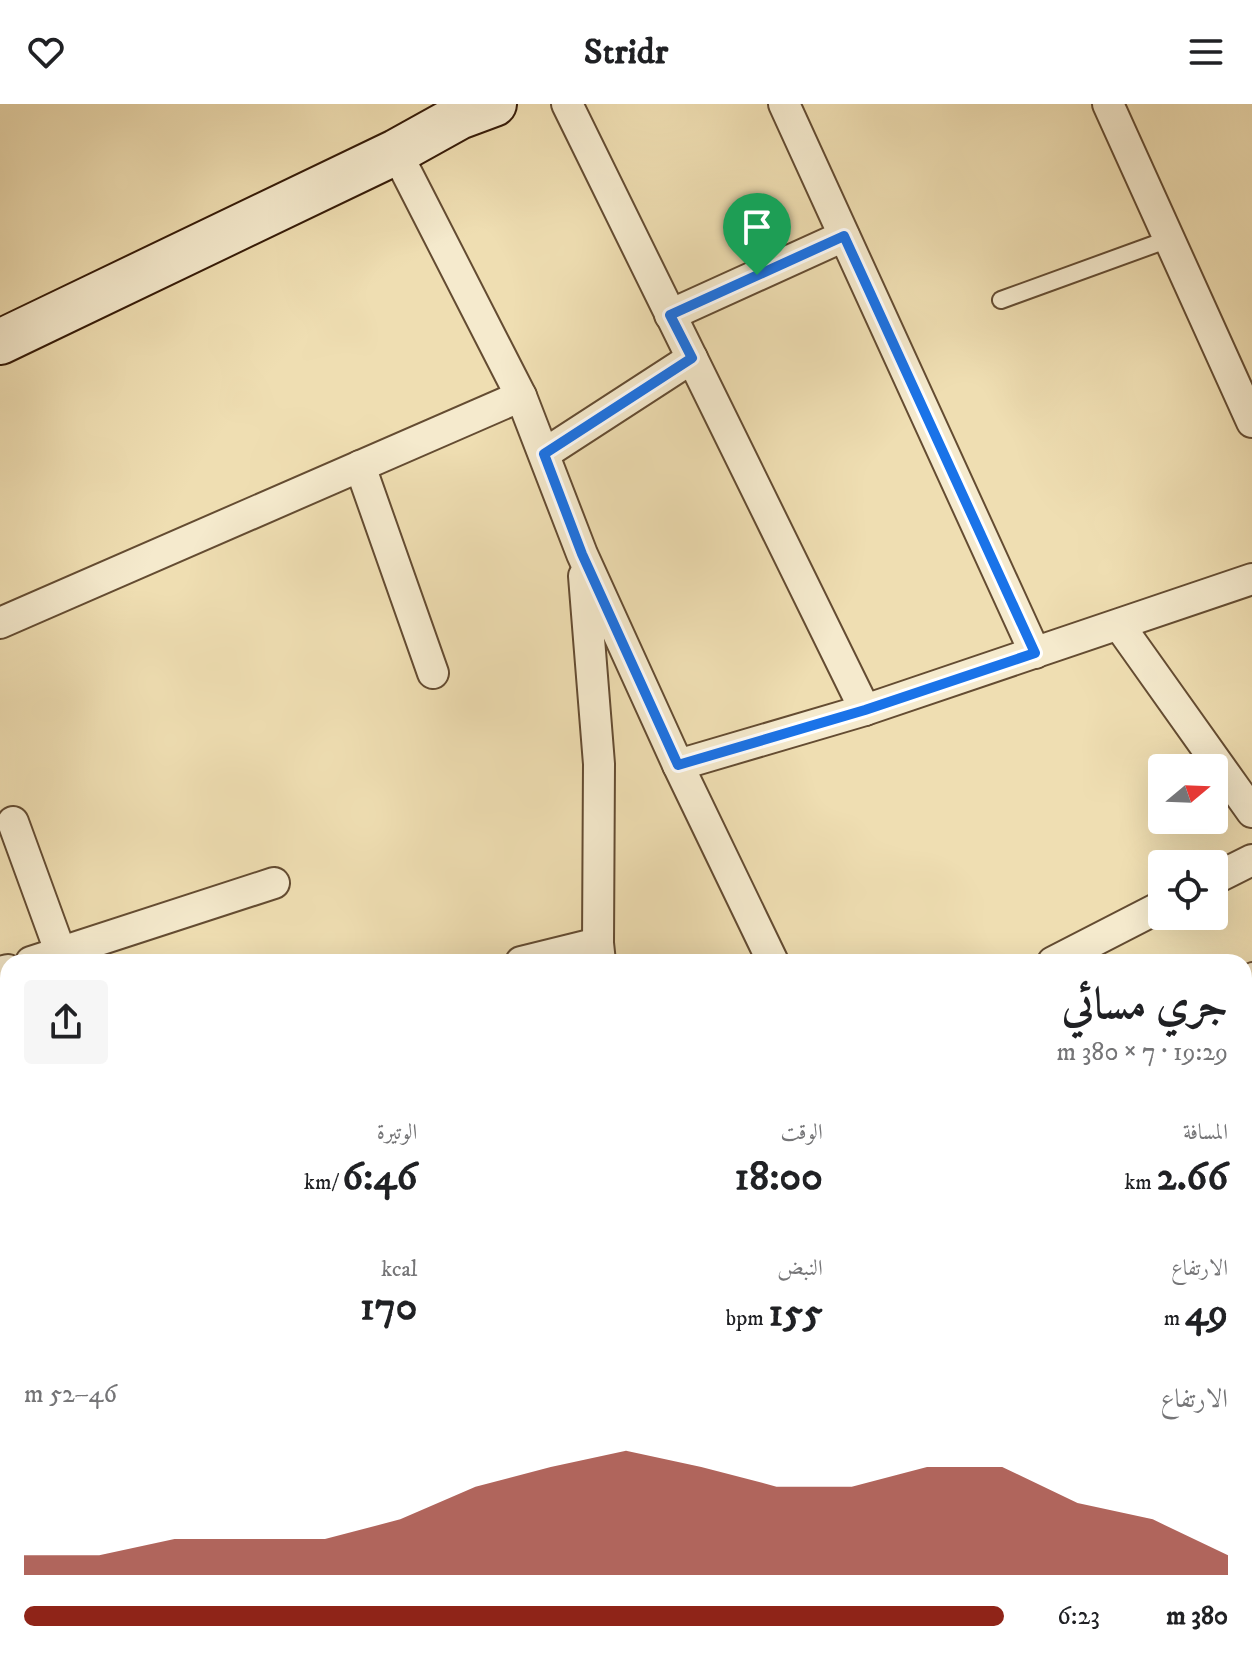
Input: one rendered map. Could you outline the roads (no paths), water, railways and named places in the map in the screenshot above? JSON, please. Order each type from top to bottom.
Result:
[{"type":"main road","points":[[0,342],[396,152],[476,108]]},
{"type":"street","points":[[567,104],[865,710]]},
{"type":"street","points":[[784,104],[1035,653]]},
{"type":"street","points":[[1108,104],[1252,422]]},
{"type":"street","points":[[396,152],[521,396],[582,554],[678,765],[769,954]]},
{"type":"street","points":[[670,315],[844,236]]},
{"type":"street","points":[[544,454],[692,358]]},
{"type":"street","points":[[0,623],[521,396]]},
{"type":"street","points":[[360,466],[433,673]]},
{"type":"street","points":[[582,554],[599,764],[599,952]]},
{"type":"street","points":[[678,765],[865,710],[1252,579]]},
{"type":"street","points":[[1119,625],[1252,812]]},
{"type":"street","points":[[13,822],[61,954]]},
{"type":"street","points":[[1228,872],[1252,860]]},
{"type":"street","points":[[71,954],[274,883]]},
{"type":"street","points":[[1069,954],[1148,913]]},
{"type":"lane","points":[[1001,300],[1169,239]]}]
